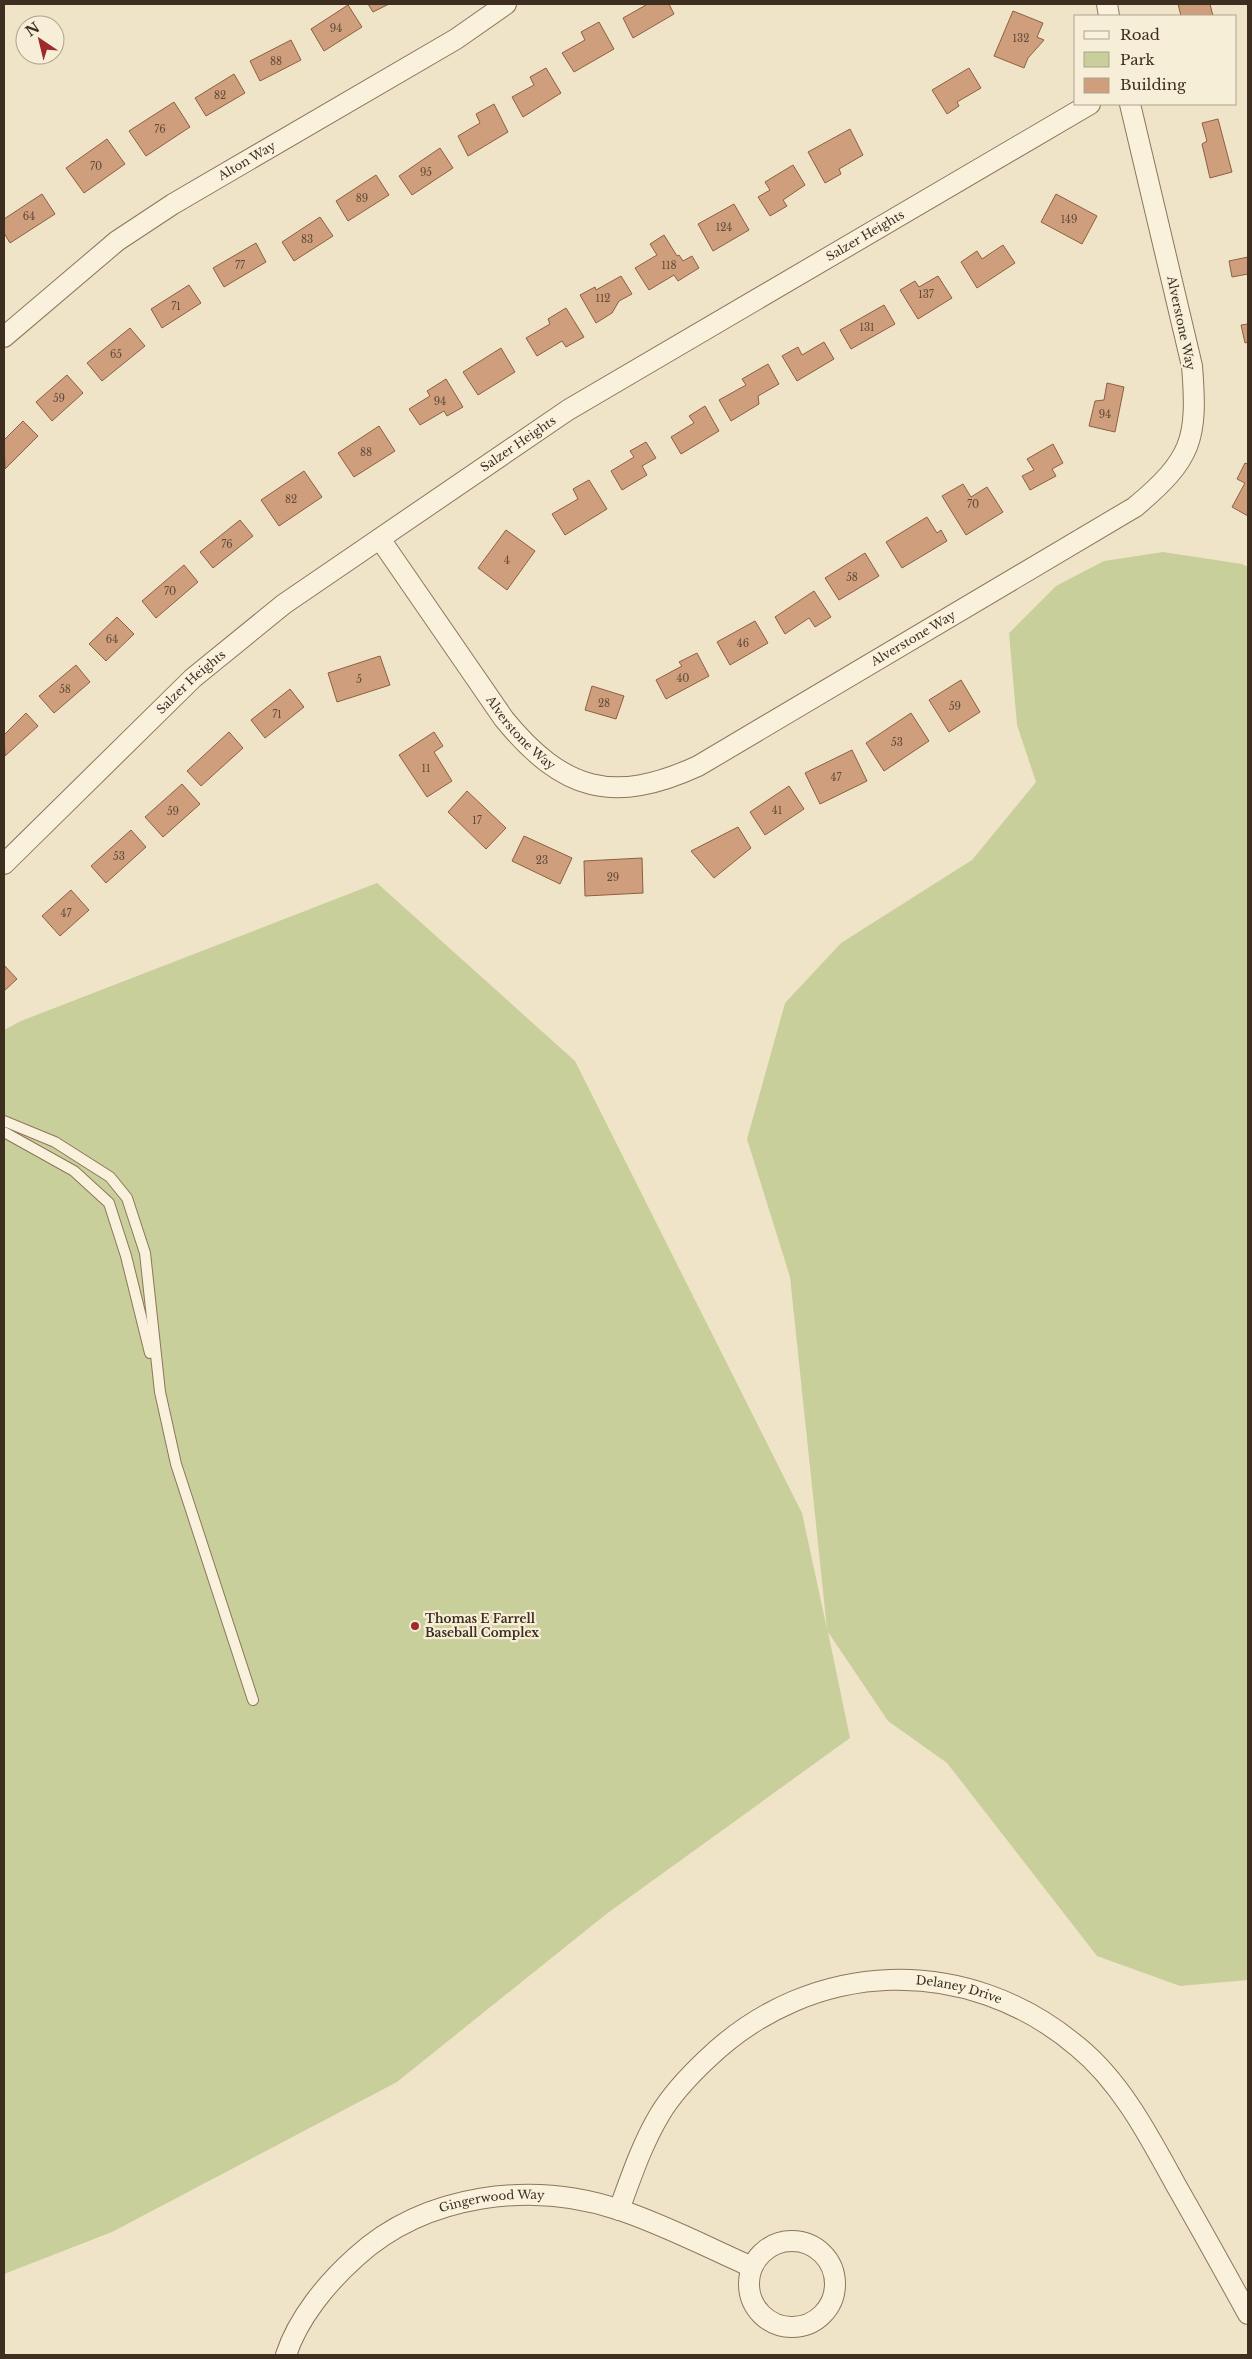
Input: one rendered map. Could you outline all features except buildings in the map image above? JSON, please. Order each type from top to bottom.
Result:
[{"type":"street","name":"Alton Way","points":[[5,332],[117,241],[174,204],[456,39],[506,4]]},
{"type":"street","name":"Salzer Heights","points":[[4,864],[193,678],[284,604],[568,410],[1088,105]]},
{"type":"street","name":"Alverstone Way","points":[[380,539],[504,719],[541,758],[579,780],[600,786],[623,788],[644,786],[663,781],[698,766],[1135,507],[1176,469],[1188,447],[1192,430],[1194,403],[1192,366],[1130,105]]},
{"type":"street","name":"Delaney Drive","points":[[619,2210],[640,2153],[661,2113],[692,2073],[728,2038],[763,2016],[800,1998],[836,1986],[873,1980],[917,1980],[958,1985],[1001,1999],[1040,2018],[1079,2047],[1108,2077],[1149,2136],[1248,2314]]},
{"type":"street","name":"Gingerwood Way","points":[[286,2355],[312,2307],[335,2276],[371,2243],[409,2220],[460,2202],[500,2195],[541,2196],[619,2210],[752,2267]]},
{"type":"street","points":[[785,2242],[799,2242],[812,2246],[823,2254],[831,2266],[835,2280],[833,2294],[828,2307],[818,2318],[799,2326],[778,2324],[766,2318],[756,2308],[750,2295],[749,2281],[752,2267],[760,2255],[771,2246],[785,2242]]},
{"type":"lane","points":[[4,1121],[55,1142],[110,1176],[127,1198],[145,1253],[160,1392]]},
{"type":"lane","points":[[4,1132],[74,1171],[109,1203],[126,1256],[176,1464],[253,1700]]},
{"type":"green space","name":"Thomas E Farrell Baseball Complex","points":[[1163,552],[1242,564],[1248,567],[1248,1980],[1180,1986],[1097,1956],[947,1763],[888,1721],[828,1632],[850,1738],[605,1915],[397,2082],[112,2232],[4,2274],[4,1030],[21,1021],[377,883],[575,1061],[802,1513],[827,1629],[790,1277],[747,1139],[785,1003],[841,943],[972,860],[1036,782],[1017,725],[1009,633],[1056,586],[1104,561]]},
{"type":"place","name":"Thomas E Farrell Baseball Complex","points":[[415,1626]]}]
